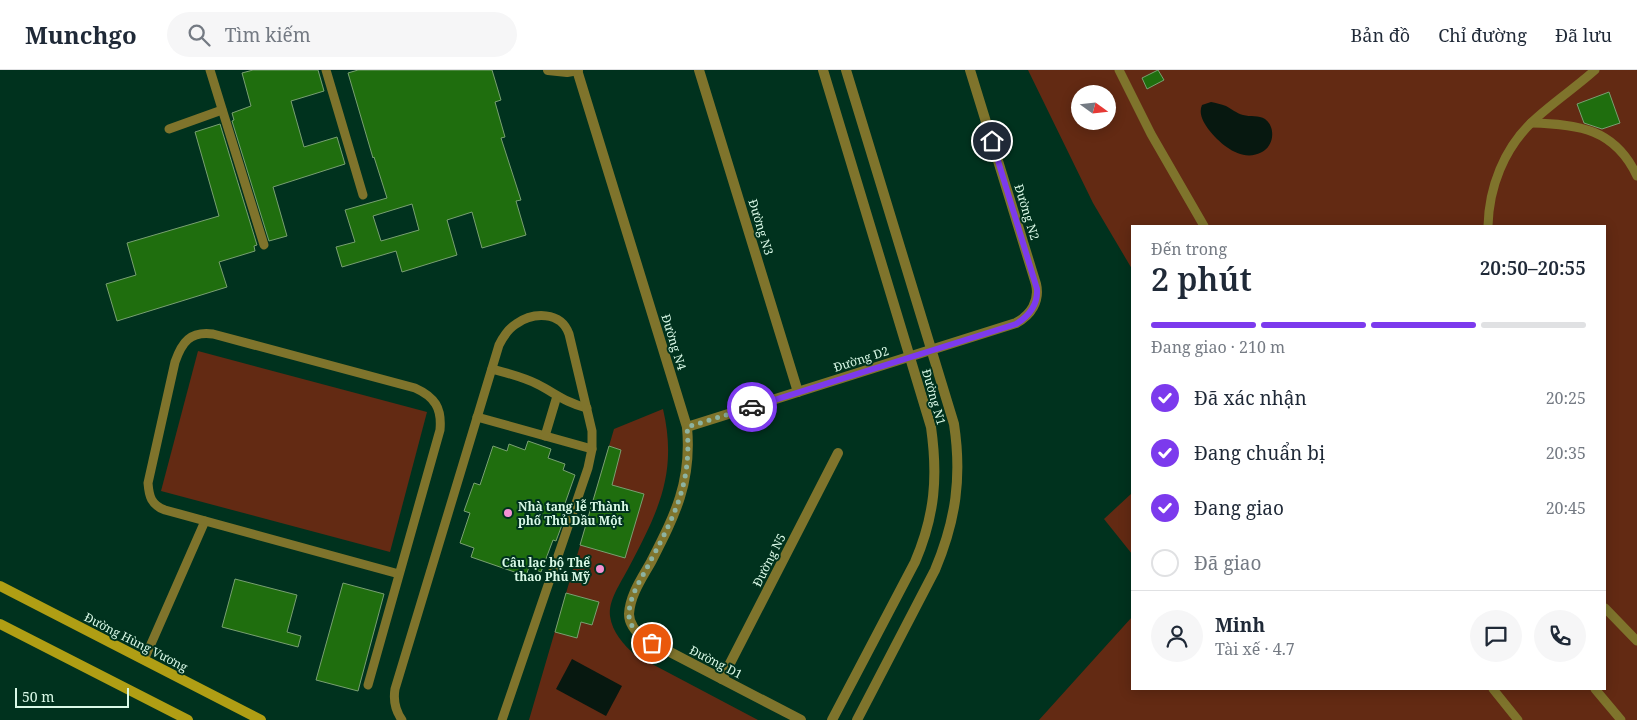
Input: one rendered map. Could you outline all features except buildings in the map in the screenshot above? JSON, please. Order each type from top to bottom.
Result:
[{"type":"main road","name":"Đường Hùng Vương","points":[[0,586],[261,720]]},
{"type":"main road","points":[[0,624],[188,720]]},
{"type":"street","points":[[548,70],[567,72],[577,70]]},
{"type":"street","name":"Đường N4","points":[[577,70],[687,427],[689,448],[688,467],[679,503],[632,598],[629,617]]},
{"type":"street","name":"Đường N3","points":[[699,70],[798,392]]},
{"type":"street","name":"Đường N1","points":[[824,70],[931,427],[936,468],[932,507],[915,562],[832,720]]},
{"type":"street","name":"Đường N1","points":[[846,70],[954,424],[958,475],[954,512],[945,545],[935,570],[857,720]]},
{"type":"street","name":"Đường N2","points":[[970,70],[1036,284],[1035,305]]},
{"type":"street","name":"Đường D2","points":[[687,427],[1016,324],[1027,316],[1035,305]]},
{"type":"street","name":"Đường N5","points":[[722,679],[838,453]]},
{"type":"street","name":"Đường D1","points":[[629,617],[635,630],[645,639],[801,720]]},
{"type":"lane","points":[[210,70],[264,245]]},
{"type":"lane","points":[[326,70],[363,195]]},
{"type":"lane","points":[[1119,70],[1151,134],[1203,225]]},
{"type":"lane","points":[[1488,225],[1491,196],[1501,165],[1514,144],[1531,123],[1595,70]]},
{"type":"lane","points":[[169,129],[222,110]]},
{"type":"lane","points":[[1531,123],[1570,125],[1596,132],[1618,147],[1627,157],[1637,176]]},
{"type":"lane","points":[[402,720],[394,704],[395,690],[503,337],[515,324],[533,317],[548,316],[559,319],[567,328],[592,431],[592,449],[588,468],[502,720]]},
{"type":"lane","points":[[368,685],[440,430],[441,418],[435,402],[415,388],[207,333],[198,334],[186,340],[178,352],[148,483],[150,498],[154,504],[159,508],[399,574]]},
{"type":"lane","points":[[492,369],[523,378],[570,403],[587,408]]},
{"type":"lane","points":[[545,436],[557,396]]},
{"type":"lane","points":[[477,417],[592,449]]},
{"type":"lane","points":[[144,660],[205,521]]},
{"type":"lane","points":[[1606,609],[1637,641]]},
{"type":"lane","points":[[1494,690],[1518,720]]},
{"type":"lane","points":[[1596,690],[1621,720]]},
{"type":"shaded area","points":[[1028,70],[1637,70],[1637,720],[1039,720],[1131,618],[1131,690],[1606,690],[1606,225],[1131,225],[1131,267],[1093,203]]},
{"type":"shaded area","points":[[1211,102],[1226,106],[1243,115],[1260,117],[1269,122],[1272,136],[1266,149],[1254,155],[1240,154],[1232,151],[1220,141],[1209,130],[1202,118],[1202,105]]},
{"type":"shaded area","points":[[198,351],[427,412],[390,552],[161,491]]},
{"type":"shaded area","name":"Câu lạc bộ Thể thao Phú Mỹ","points":[[663,409],[668,453],[662,491],[649,528],[613,597],[610,610],[611,622],[619,638],[635,655],[758,720],[529,720],[614,429]]},
{"type":"shaded area","points":[[1131,494],[1131,553],[1104,519]]},
{"type":"shaded area","points":[[572,659],[622,686],[606,716],[556,689]]},
{"type":"way so far","points":[[652,643],[635,630],[629,617],[630,606],[632,598],[679,503],[688,467],[687,427],[752,407]]},
{"type":"place","name":"Nhà tang lễ Thành phố Thủ Dầu Một","points":[[508,513]]},
{"type":"place","name":"Câu lạc bộ Thể thao Phú Mỹ","points":[[600,569]]},
{"type":"route","points":[[752,407],[1016,324],[1027,316],[1035,305],[1037,289],[992,141]]}]
